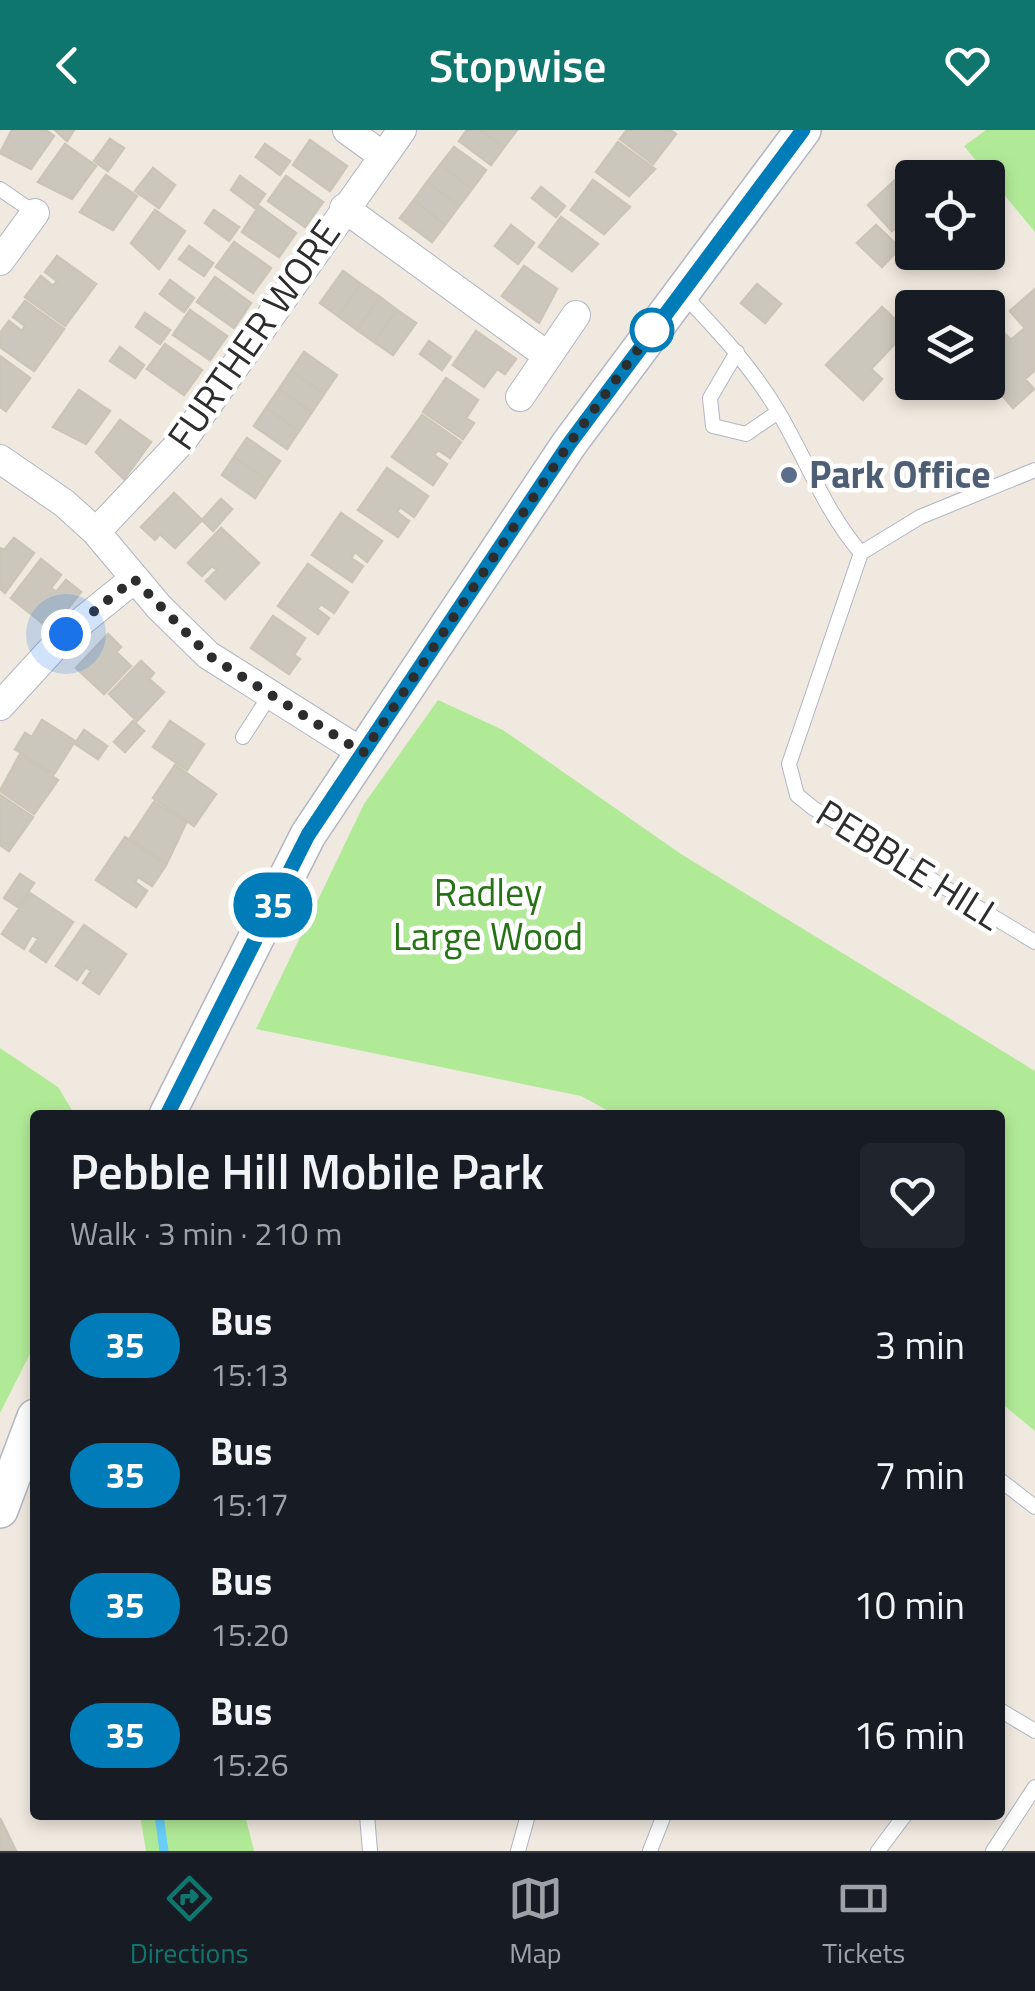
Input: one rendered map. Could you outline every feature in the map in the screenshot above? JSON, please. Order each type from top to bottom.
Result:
[{"type":"street","points":[[347,130],[383,156]]},
{"type":"street","name":"FURTHER WORE","points":[[96,532],[183,440],[402,130]]},
{"type":"street","points":[[170,1110],[308,835],[569,444],[804,130]]},
{"type":"street","points":[[344,208],[548,356]]},
{"type":"street","points":[[0,260],[36,213]]},
{"type":"street","points":[[520,398],[576,315]]},
{"type":"street","points":[[0,459],[53,494],[96,532],[134,579],[208,655],[363,753]]},
{"type":"street","points":[[0,706],[66,634],[134,579]]},
{"type":"street","points":[[0,1510],[30,1430]]},
{"type":"lane","points":[[0,189],[36,213]]},
{"type":"lane","points":[[680,292],[738,352],[778,412],[836,524],[862,553],[920,517],[1035,470]]},
{"type":"lane","points":[[738,352],[710,398],[713,426],[746,434],[778,412]]},
{"type":"lane","name":"PEBBLE HILL","points":[[862,553],[789,764],[790,780],[797,794],[813,808],[1035,942]]},
{"type":"lane","points":[[244,737],[270,695]]},
{"type":"lane","points":[[1005,1484],[1035,1507]]},
{"type":"lane","points":[[1005,1713],[1035,1731]]},
{"type":"lane","points":[[993,1851],[1035,1786]]},
{"type":"lane","points":[[367,1820],[370,1851]]},
{"type":"lane","points":[[518,1851],[527,1820]]},
{"type":"lane","points":[[650,1851],[662,1820]]},
{"type":"lane","points":[[878,1851],[902,1820]]},
{"type":"green space","points":[[986,130],[1035,130],[1035,232],[1005,196],[1005,160],[976,160],[964,146]]},
{"type":"green space","name":"Radley Large Wood","points":[[438,700],[503,730],[681,854],[1035,1071],[1035,1431],[1005,1406],[1005,1110],[607,1110],[581,1096],[256,1029],[364,804]]},
{"type":"green space","points":[[0,1048],[58,1087],[72,1110],[30,1110],[30,1354],[0,1413]]},
{"type":"green space","points":[[141,1820],[246,1820],[254,1851],[146,1851]]},
{"type":"building","points":[[12,130],[46,130],[54,136],[31,169],[0,153]]},
{"type":"building","points":[[55,130],[74,130],[67,141]]},
{"type":"building","points":[[467,130],[480,130],[504,147],[491,165],[459,141]]},
{"type":"building","points":[[480,130],[517,130],[504,147]]},
{"type":"building","points":[[627,130],[670,130],[676,134],[653,164],[620,139]]},
{"type":"building","points":[[110,139],[124,148],[108,171],[94,161]]},
{"type":"building","points":[[310,140],[347,166],[330,191],[293,165]]},
{"type":"building","points":[[618,142],[655,169],[629,196],[596,172]]},
{"type":"building","points":[[65,144],[96,166],[72,199],[38,182]]},
{"type":"building","points":[[265,144],[290,161],[280,175],[256,157]]},
{"type":"building","points":[[454,147],[486,170],[472,189],[440,165]]},
{"type":"building","points":[[440,165],[472,189],[459,206],[427,182]]},
{"type":"building","points":[[153,168],[175,185],[159,208],[135,191]]},
{"type":"building","points":[[106,175],[137,196],[113,230],[80,212]]},
{"type":"building","points":[[240,176],[265,194],[255,208],[231,190]]},
{"type":"building","points":[[286,176],[323,202],[305,227],[268,201]]},
{"type":"building","points":[[593,180],[630,207],[604,234],[571,210]]},
{"type":"building","points":[[895,180],[895,229],[892,231],[868,205]]},
{"type":"building","points":[[427,182],[459,206],[445,225],[414,200]]},
{"type":"building","points":[[541,187],[565,206],[556,217],[532,198]]},
{"type":"building","points":[[414,200],[445,225],[432,242],[400,218]]},
{"type":"building","points":[[259,206],[296,233],[279,257],[242,232]]},
{"type":"building","points":[[155,210],[185,231],[159,269],[131,243]]},
{"type":"building","points":[[214,210],[239,227],[229,241],[205,223]]},
{"type":"building","points":[[561,217],[598,244],[572,271],[539,247]]},
{"type":"building","points":[[511,225],[534,243],[518,264],[495,246]]},
{"type":"building","points":[[876,225],[895,243],[895,253],[882,267],[857,243]]},
{"type":"building","points":[[234,242],[271,268],[253,293],[216,267]]},
{"type":"building","points":[[189,246],[213,263],[204,276],[179,259]]},
{"type":"building","points":[[57,256],[96,284],[65,326],[25,297],[41,276],[53,286],[57,281],[45,272]]},
{"type":"building","points":[[524,266],[557,289],[539,323],[502,296]]},
{"type":"building","points":[[343,271],[361,284],[338,316],[320,303]]},
{"type":"building","points":[[215,277],[251,303],[234,328],[197,302]]},
{"type":"building","points":[[170,280],[194,298],[184,312],[160,294]]},
{"type":"building","points":[[361,284],[380,297],[357,330],[338,316]]},
{"type":"building","points":[[757,284],[781,304],[765,323],[741,303]]},
{"type":"building","points":[[1035,289],[1035,370],[1025,379],[1034,389],[1013,408],[1005,399],[1005,334],[1011,340],[1025,328],[1010,311]]},
{"type":"building","points":[[380,297],[397,310],[374,342],[357,330]]},
{"type":"building","points":[[25,301],[64,329],[34,371],[0,347],[0,333],[9,321],[22,331],[25,326],[13,317]]},
{"type":"building","points":[[882,307],[895,319],[895,344],[871,369],[882,379],[863,400],[826,365]]},
{"type":"building","points":[[190,310],[227,336],[210,360],[173,335]]},
{"type":"building","points":[[397,310],[416,323],[393,355],[374,342]]},
{"type":"building","points":[[145,313],[170,330],[160,344],[136,327]]},
{"type":"building","points":[[476,331],[516,359],[505,374],[497,369],[484,387],[453,365]]},
{"type":"building","points":[[429,341],[451,357],[442,370],[420,354]]},
{"type":"building","points":[[165,344],[202,370],[184,395],[147,369]]},
{"type":"building","points":[[120,347],[144,365],[135,378],[110,361]]},
{"type":"building","points":[[304,352],[337,375],[324,394],[291,371]]},
{"type":"building","points":[[0,356],[30,378],[6,411],[0,407]]},
{"type":"building","points":[[291,371],[324,394],[312,412],[279,389]]},
{"type":"building","points":[[446,378],[478,400],[466,418],[474,423],[463,439],[423,412]]},
{"type":"building","points":[[279,389],[312,412],[299,431],[266,408]]},
{"type":"building","points":[[79,390],[110,411],[86,444],[53,427]]},
{"type":"building","points":[[266,408],[299,431],[287,449],[254,426]]},
{"type":"building","points":[[422,415],[461,442],[450,458],[438,450],[434,455],[447,464],[433,485],[392,457]]},
{"type":"building","points":[[120,420],[151,442],[124,479],[96,452]]},
{"type":"building","points":[[247,438],[280,461],[267,480],[234,457]]},
{"type":"building","points":[[234,457],[267,480],[255,498],[222,475]]},
{"type":"building","points":[[387,468],[428,496],[414,517],[400,507],[397,512],[409,521],[398,537],[358,510]]},
{"type":"building","points":[[174,493],[202,520],[175,548],[160,534],[155,540],[141,527]]},
{"type":"building","points":[[221,499],[232,509],[213,531],[202,520]]},
{"type":"building","points":[[341,513],[382,541],[367,562],[355,552],[351,558],[363,566],[352,582],[312,555]]},
{"type":"building","points":[[221,528],[259,563],[225,599],[206,581],[217,570],[212,566],[202,576],[188,563]]},
{"type":"building","points":[[14,538],[34,553],[5,593],[0,589],[0,548],[4,550]]},
{"type":"building","points":[[41,559],[61,575],[51,588],[56,592],[66,580],[81,592],[51,630],[11,598]]},
{"type":"building","points":[[308,564],[348,592],[334,613],[321,604],[317,609],[329,618],[318,634],[278,606]]},
{"type":"building","points":[[273,616],[305,638],[294,655],[300,659],[289,674],[251,648]]},
{"type":"building","points":[[108,634],[121,647],[116,652],[131,666],[104,694],[76,668]]},
{"type":"building","points":[[141,661],[154,673],[149,679],[164,692],[137,721],[109,694]]},
{"type":"building","points":[[42,720],[75,741],[54,774],[15,749],[25,733],[32,737]]},
{"type":"building","points":[[133,721],[144,731],[125,752],[114,742]]},
{"type":"building","points":[[170,721],[204,744],[187,770],[153,747]]},
{"type":"building","points":[[84,730],[107,746],[98,759],[75,744]]},
{"type":"building","points":[[20,754],[58,780],[34,814],[0,791]]},
{"type":"building","points":[[175,765],[216,794],[194,826],[153,798]]},
{"type":"building","points":[[0,795],[33,817],[9,851],[0,845]]},
{"type":"building","points":[[154,802],[186,823],[167,863],[130,838]]},
{"type":"building","points":[[125,837],[166,865],[152,886],[138,877],[135,882],[147,891],[136,907],[96,880]]},
{"type":"building","points":[[20,874],[34,883],[18,907],[4,898]]},
{"type":"building","points":[[30,893],[73,922],[46,962],[30,951],[38,939],[32,935],[24,949],[2,934]]},
{"type":"building","points":[[84,925],[126,954],[99,994],[83,983],[91,971],[86,967],[77,980],[56,966]]},
{"type":"building","points":[[0,1818],[16,1851],[0,1851]]},
{"type":"waterway","points":[[160,1820],[164,1851]]},
{"type":"bus line","name":"35","points":[[170,1110],[308,835],[569,444],[803,130]]},
{"type":"place","name":"Park Office","points":[[789,475]]},
{"type":"route","points":[[66,634],[134,579],[208,655],[363,753],[569,444],[658,322],[652,330]]}]
